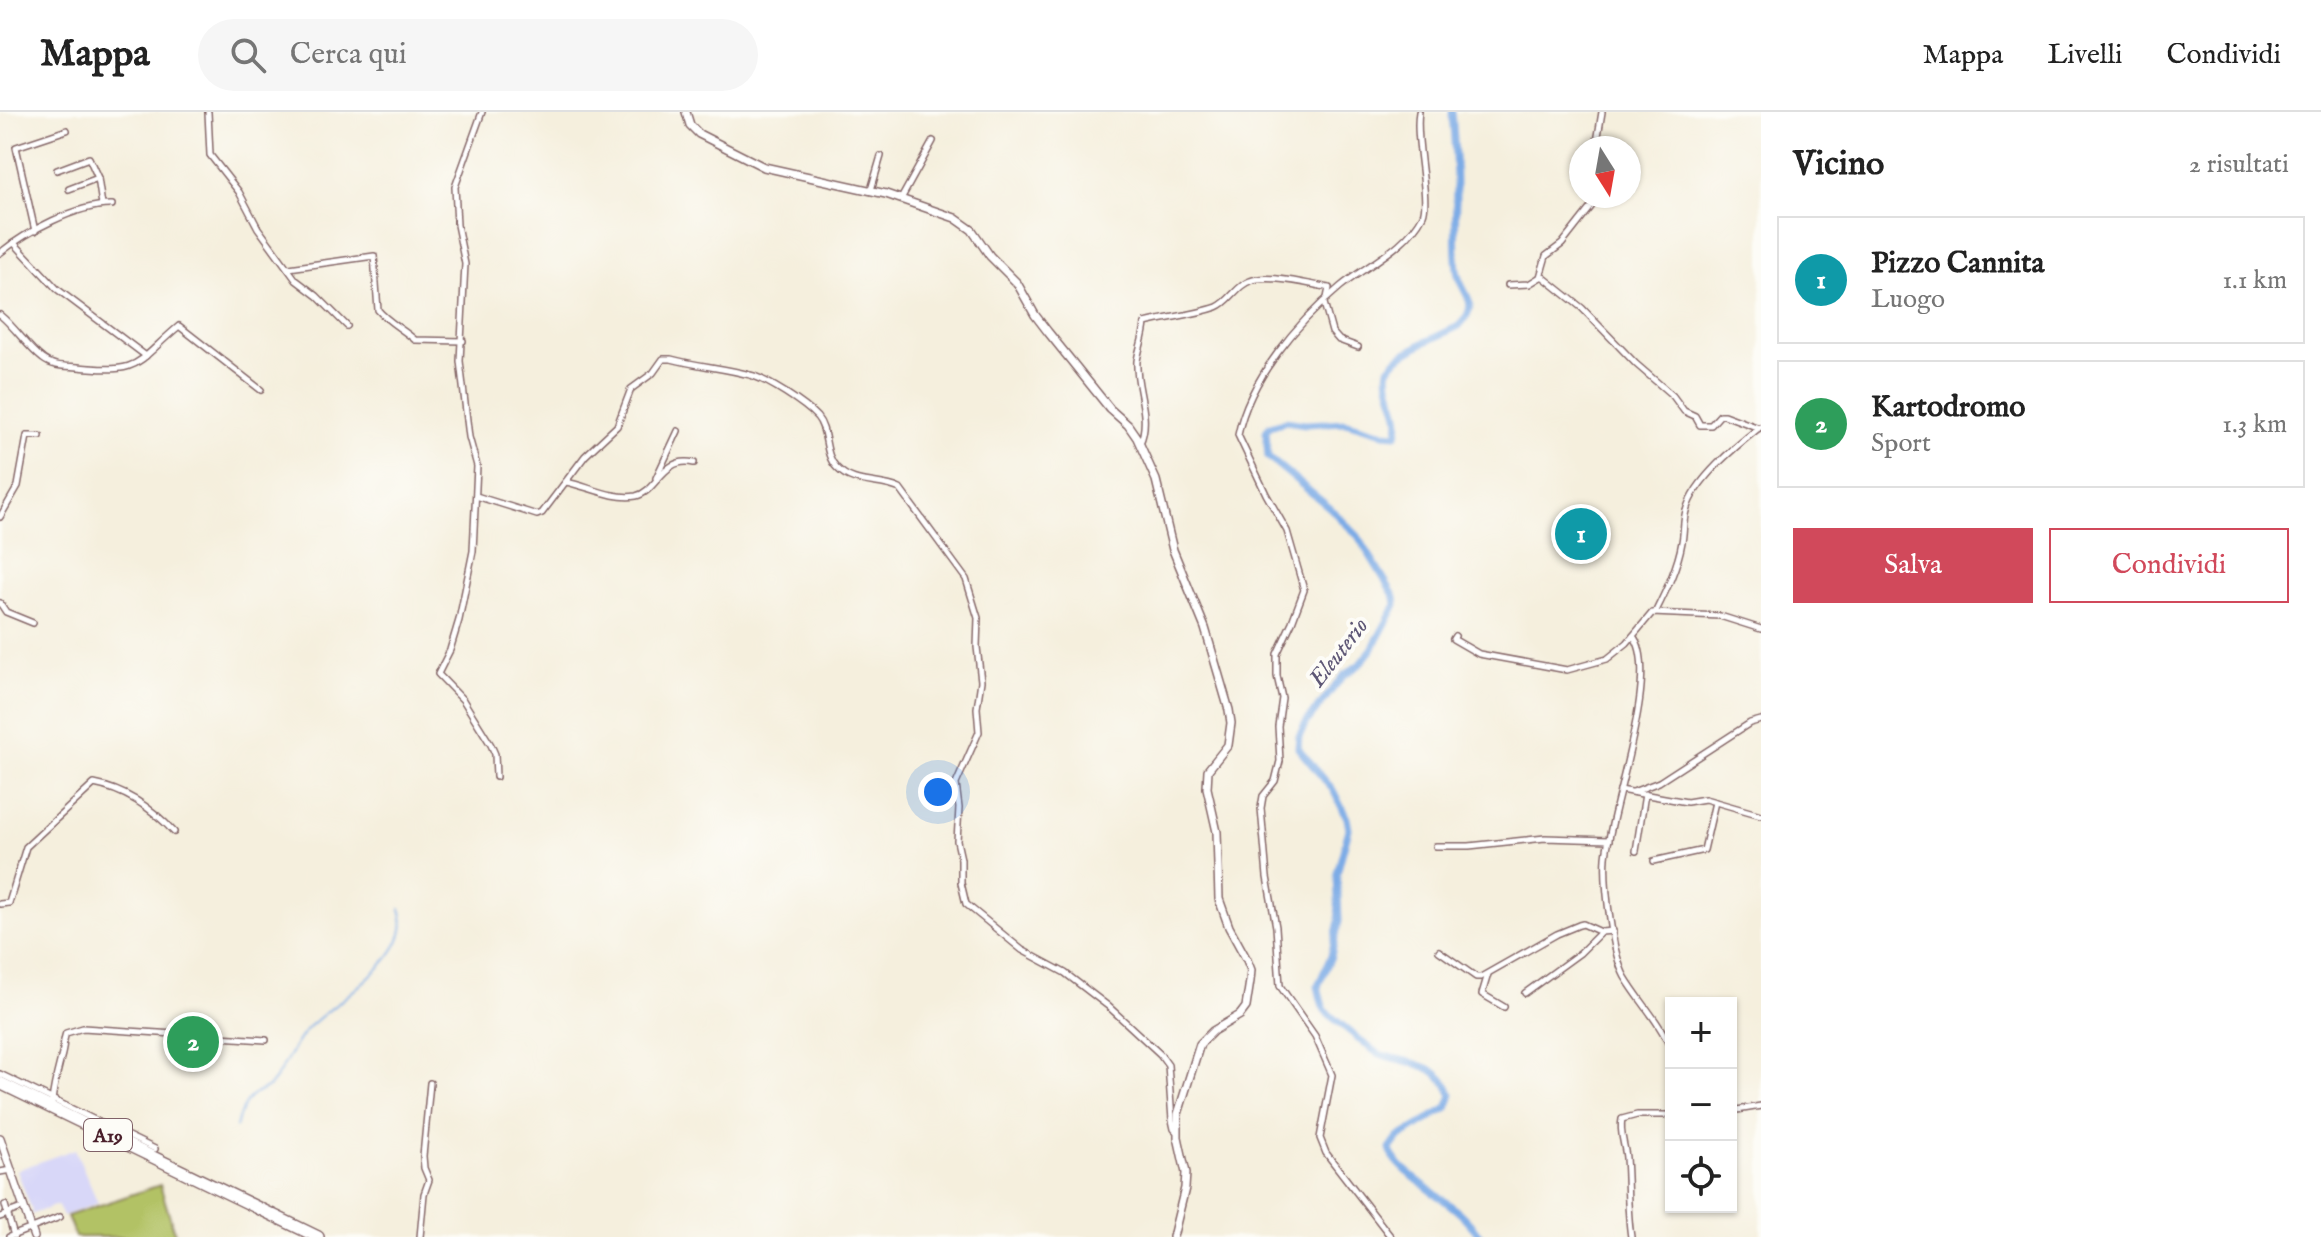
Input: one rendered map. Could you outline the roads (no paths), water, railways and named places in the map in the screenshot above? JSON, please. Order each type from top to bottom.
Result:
[{"type":"highway","name":"A19","points":[[0,1083],[318,1237]]},
{"type":"highway","name":"A19","points":[[0,1091],[302,1237]]},
{"type":"street","points":[[208,112],[210,155],[239,192],[258,228],[296,280],[347,326]]},
{"type":"street","points":[[482,112],[455,187],[457,225],[465,264],[460,361],[469,437],[477,466],[473,551],[465,598],[450,650],[438,674],[463,700],[491,745],[495,754],[496,777]]},
{"type":"street","points":[[686,112],[690,125],[699,134],[764,167],[901,199],[955,218],[972,230],[990,256],[1008,271],[1036,317],[1140,443],[1156,480],[1173,550],[1205,628],[1229,710],[1228,745],[1208,770],[1207,788],[1217,832],[1219,899],[1251,970],[1246,1007],[1240,1015],[1213,1031],[1200,1044],[1178,1114],[1177,1132],[1186,1173],[1185,1192],[1173,1237]]},
{"type":"street","points":[[1391,1237],[1326,1153],[1320,1138],[1332,1075],[1315,1036],[1280,986],[1261,808],[1263,796],[1275,781],[1280,761],[1278,726],[1282,698],[1277,676],[1277,654],[1304,590],[1287,531],[1238,435],[1252,394],[1284,345],[1309,315],[1340,287],[1392,249],[1422,217],[1425,201],[1417,131],[1419,112]]},
{"type":"street","points":[[1598,136],[1602,112]]},
{"type":"street","points":[[35,231],[16,147],[67,130]]},
{"type":"street","points":[[901,199],[933,141]]},
{"type":"street","points":[[871,190],[881,156]]},
{"type":"street","points":[[57,170],[89,158],[98,178],[102,205]]},
{"type":"street","points":[[69,189],[98,178]]},
{"type":"street","points":[[0,253],[56,219],[102,205],[112,205]]},
{"type":"street","points":[[1539,278],[1546,256],[1562,244],[1588,208]]},
{"type":"street","points":[[14,243],[57,289],[146,356]]},
{"type":"street","points":[[289,268],[374,256],[378,310],[382,315],[415,340],[463,341]]},
{"type":"street","points":[[1508,285],[1529,284],[1542,276],[1582,308],[1636,364],[1673,396],[1684,411],[1695,416],[1700,425],[1711,425],[1720,415],[1724,415],[1760,427]]},
{"type":"street","points":[[1140,443],[1143,439],[1144,414],[1137,361],[1145,323],[1219,306],[1253,280],[1292,280],[1329,288],[1325,302],[1332,332],[1339,340],[1358,347]]},
{"type":"street","points":[[0,315],[50,364],[123,370],[146,356],[179,326],[261,390]]},
{"type":"street","points":[[476,496],[537,515],[542,513],[585,456],[617,426],[631,389],[653,373],[663,359],[750,375],[802,401],[818,418],[826,450],[837,468],[865,484],[883,484],[900,489],[966,579],[978,618],[981,681],[977,708],[979,732],[956,784],[959,808],[957,841],[966,904],[1022,950],[1084,987],[1160,1054],[1168,1065],[1172,1120],[1177,1132]]},
{"type":"street","points":[[1455,636],[1453,639],[1479,654],[1561,670],[1607,659],[1655,613],[1668,588],[1681,548],[1686,510],[1697,488],[1760,427]]},
{"type":"street","points":[[656,479],[678,431]]},
{"type":"street","points":[[0,517],[18,486],[27,436],[40,436]]},
{"type":"street","points":[[565,481],[619,496],[633,496],[641,494],[680,462],[694,463]]},
{"type":"street","points":[[0,603],[6,612],[33,623]]},
{"type":"street","points":[[1655,613],[1720,616],[1761,629]]},
{"type":"street","points":[[1633,636],[1640,649],[1642,683],[1609,840],[1607,871],[1613,931],[1623,974],[1656,1019],[1665,1037]]},
{"type":"street","points":[[1633,792],[1659,782],[1750,723],[1761,720]]},
{"type":"street","points":[[0,904],[9,903],[26,847],[94,784],[126,794],[161,818],[174,832]]},
{"type":"street","points":[[1620,790],[1687,802],[1696,799],[1715,802],[1761,815]]},
{"type":"street","points":[[1636,851],[1645,794]]},
{"type":"street","points":[[1654,861],[1704,850],[1715,802]]},
{"type":"street","points":[[1436,846],[1469,846],[1545,838],[1609,840]]},
{"type":"street","points":[[1439,951],[1476,977],[1488,974],[1543,941],[1579,925],[1601,932],[1613,931]]},
{"type":"street","points":[[1525,993],[1580,953],[1601,932]]},
{"type":"street","points":[[1488,974],[1482,994],[1504,1007]]},
{"type":"street","points":[[52,1101],[64,1040],[66,1033],[72,1031],[83,1028],[266,1040]]},
{"type":"street","points":[[0,1074],[155,1149]]},
{"type":"street","points":[[420,1237],[424,1194],[429,1180],[424,1168],[423,1141],[430,1083]]},
{"type":"street","points":[[1737,1110],[1761,1106]]},
{"type":"street","points":[[1631,1237],[1626,1205],[1622,1119],[1628,1116],[1665,1115]]},
{"type":"street","points":[[0,1138],[33,1233]]},
{"type":"street","points":[[0,1172],[11,1170]]},
{"type":"street","points":[[5,1205],[12,1236],[33,1233],[60,1217]]},
{"type":"street","points":[[0,1217],[19,1209]]},
{"type":"waterway","name":"Eleuterio","points":[[1452,112],[1456,169],[1456,260],[1459,279],[1470,303],[1466,317],[1459,326],[1423,343],[1398,358],[1389,368],[1389,385],[1399,425],[1397,434],[1345,422],[1305,424],[1286,421],[1270,426],[1266,431],[1268,457],[1330,508],[1358,536],[1395,597],[1396,605],[1372,649],[1359,665],[1343,676],[1299,736],[1298,748],[1333,790],[1349,829],[1337,873],[1339,921],[1331,956],[1318,986],[1322,1002],[1328,1013],[1375,1052],[1431,1070],[1446,1084],[1452,1095],[1447,1108],[1398,1138],[1390,1149],[1399,1164],[1459,1212],[1481,1237]]},
{"type":"waterway","points":[[236,1127],[247,1102],[274,1081],[307,1029],[386,960],[403,926],[400,909]]},
{"type":"place","name":"Pizzo Cannita","points":[[1581,534]]},
{"type":"place","name":"Kartodromo","points":[[193,1042]]}]
